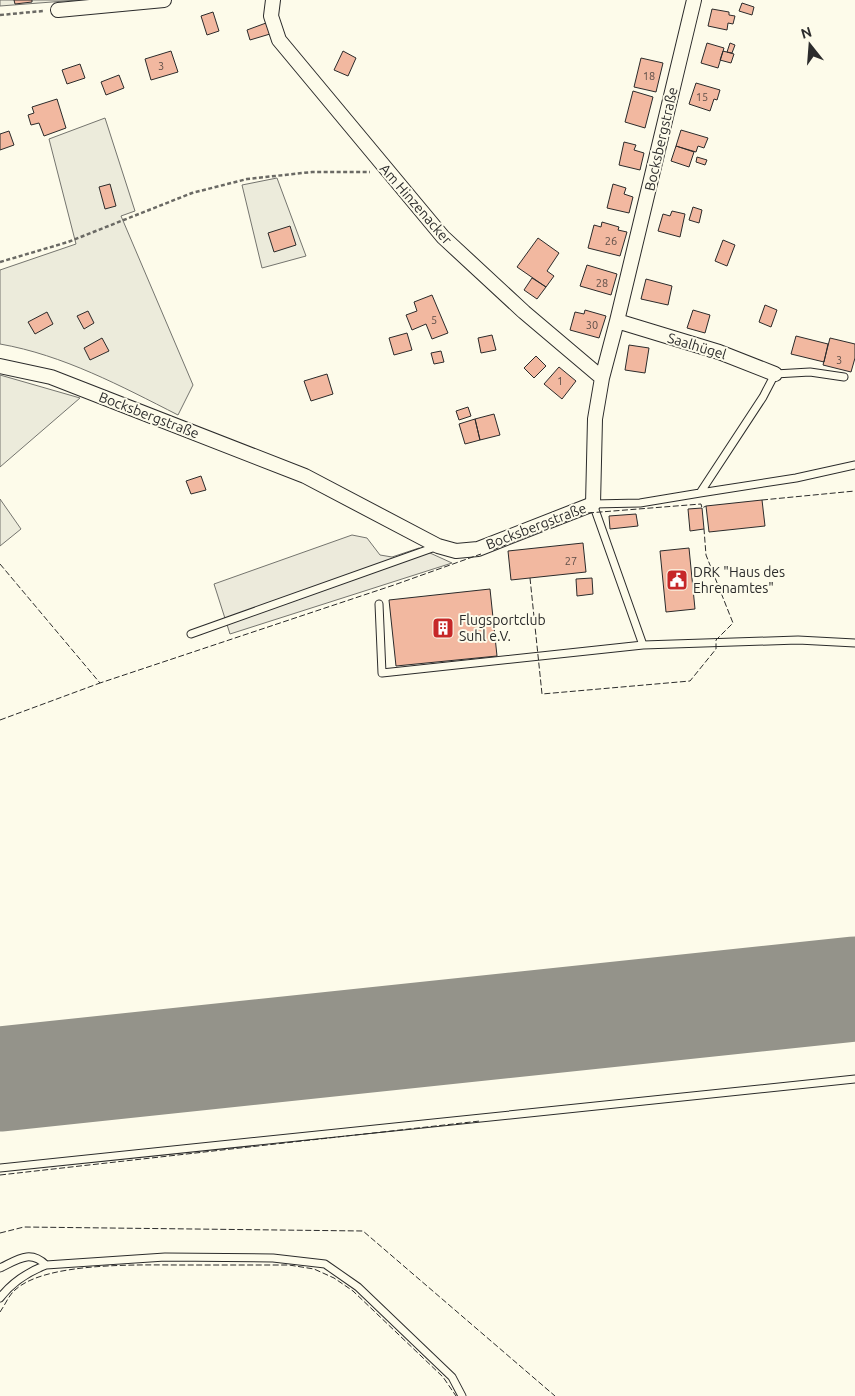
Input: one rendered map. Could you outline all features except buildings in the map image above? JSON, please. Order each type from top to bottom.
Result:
[{"type":"street","points":[[58,10],[164,0]]},
{"type":"street","name":"Am Hinzenacker","points":[[274,0],[271,16],[279,40],[443,237],[524,312],[602,378]]},
{"type":"street","name":"Bocksbergstraße","points":[[0,366],[51,377],[305,476],[438,546],[456,551],[478,549],[594,504],[595,419],[602,378],[694,0]]},
{"type":"street","name":"Saalhügel","points":[[617,322],[720,352],[775,374]]},
{"type":"lane","points":[[700,493],[763,397],[775,374],[810,372],[844,378]]},
{"type":"lane","points":[[643,644],[594,504],[640,503],[796,478],[855,465]]},
{"type":"lane","points":[[191,634],[438,546]]},
{"type":"lane","points":[[379,604],[382,673],[643,644],[798,640],[855,642]]},
{"type":"lane","points":[[0,1168],[855,1079]]},
{"type":"lane","points":[[0,1268],[24,1256],[41,1260],[46,1265]]},
{"type":"lane","points":[[0,1298],[6,1290],[32,1270],[46,1265],[166,1257],[273,1258],[325,1264],[358,1287],[452,1377],[462,1396]]},
{"type":"path","points":[[0,15],[58,10]]},
{"type":"path","points":[[0,262],[68,242],[192,193],[247,179],[312,172],[387,171]]},
{"type":"shaded area","points":[[0,0],[78,0],[0,6]]},
{"type":"shaded area","points":[[105,118],[135,211],[121,216],[193,385],[178,415],[69,364],[23,349],[0,344],[0,270],[76,244],[49,139]]},
{"type":"shaded area","points":[[277,178],[306,256],[262,268],[242,185]]},
{"type":"shaded area","points":[[0,375],[80,398],[0,467]]},
{"type":"shaded area","points":[[0,499],[21,529],[0,546]]},
{"type":"shaded area","points":[[352,535],[367,538],[380,555],[392,557],[419,548],[452,563],[230,634],[214,584]]},
{"type":"runway","points":[[0,1079],[855,989]]},
{"type":"fence","points":[[762,500],[855,491]]},
{"type":"fence","points":[[493,550],[588,513],[701,504],[702,508],[706,506]]},
{"type":"fence","points":[[530,578],[542,694],[690,681],[716,649],[716,640],[733,623],[706,555],[704,529]]},
{"type":"fence","points":[[0,564],[100,683],[481,554]]},
{"type":"fence","points":[[0,720],[100,683]]},
{"type":"fence","points":[[0,1175],[480,1121]]},
{"type":"fence","points":[[0,1233],[24,1227],[363,1231],[555,1396]]},
{"type":"fence","points":[[0,1312],[13,1292],[29,1281],[48,1274],[69,1270],[140,1265],[289,1265],[314,1269],[334,1278],[353,1291],[443,1377],[456,1396]]},
{"type":"place","name":"DRK \"Haus des Ehrenamtes\"","points":[[677,580]]},
{"type":"place","name":"Flugsportclub Suhl e.V.","points":[[443,628]]}]
